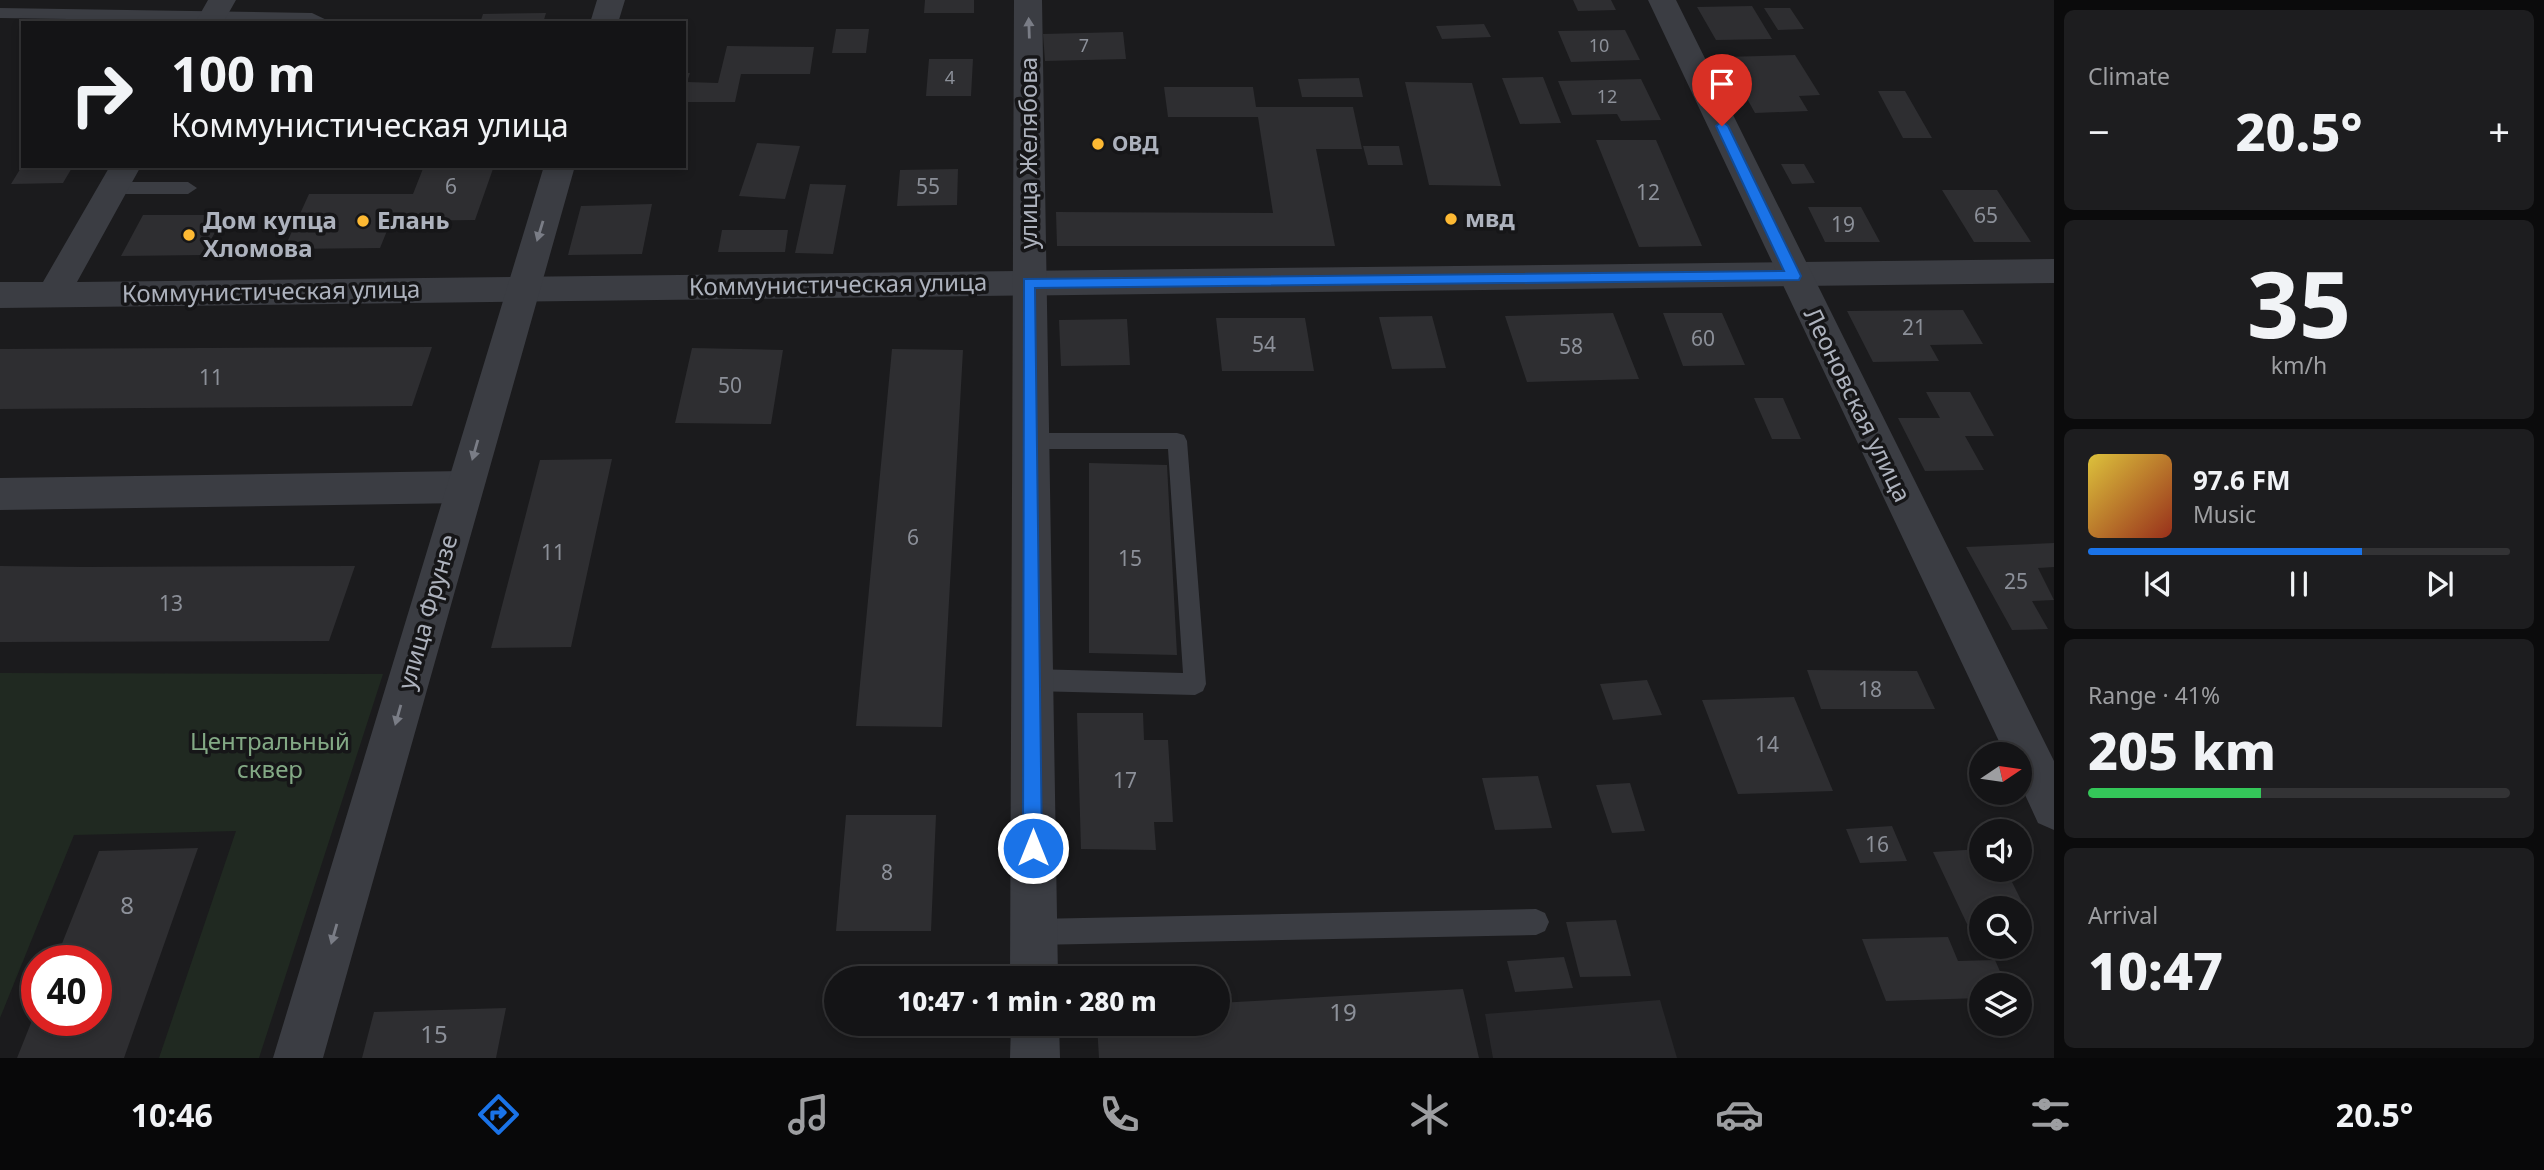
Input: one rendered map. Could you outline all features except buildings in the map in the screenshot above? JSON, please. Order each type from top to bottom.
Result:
[{"type":"street","points":[[605,21],[611,0]]},
{"type":"street","name":"улица Желябова","points":[[1028,0],[1034,966]]},
{"type":"street","name":"Леоновская улица","points":[[1662,0],[2054,808]]},
{"type":"street","name":"улица Фрунзе","points":[[298,1058],[559,168]]},
{"type":"street","points":[[53,294],[120,177]]},
{"type":"street","name":"Коммунистическая улица","points":[[0,295],[2054,271]]},
{"type":"street","points":[[0,494],[464,487]]},
{"type":"street","points":[[1035,1036],[1035,1058]]},
{"type":"lane","points":[[38,14],[48,0]]},
{"type":"lane","points":[[0,13],[214,14],[312,18],[320,21]]},
{"type":"lane","points":[[120,177],[188,188]]},
{"type":"lane","points":[[1031,441],[1177,441],[1195,684],[1031,680]]},
{"type":"lane","points":[[1033,932],[1536,922]]},
{"type":"shaded area","points":[[1660,1000],[1677,1058],[1493,1058],[1485,1014]]},
{"type":"green space","name":"Центральный сквер","points":[[0,673],[383,674],[259,1058],[159,1058],[236,831],[74,835],[30,945],[21,945],[21,966],[0,1018]]},
{"type":"place","name":"ОВД","points":[[1098,144]]},
{"type":"place","name":"мвд","points":[[1451,219]]},
{"type":"place","name":"Елань","points":[[363,221]]},
{"type":"place","name":"Дом купца Хломова","points":[[189,235]]},
{"type":"route","points":[[1033,848],[1028,283],[1794,276],[1722,126]]}]
